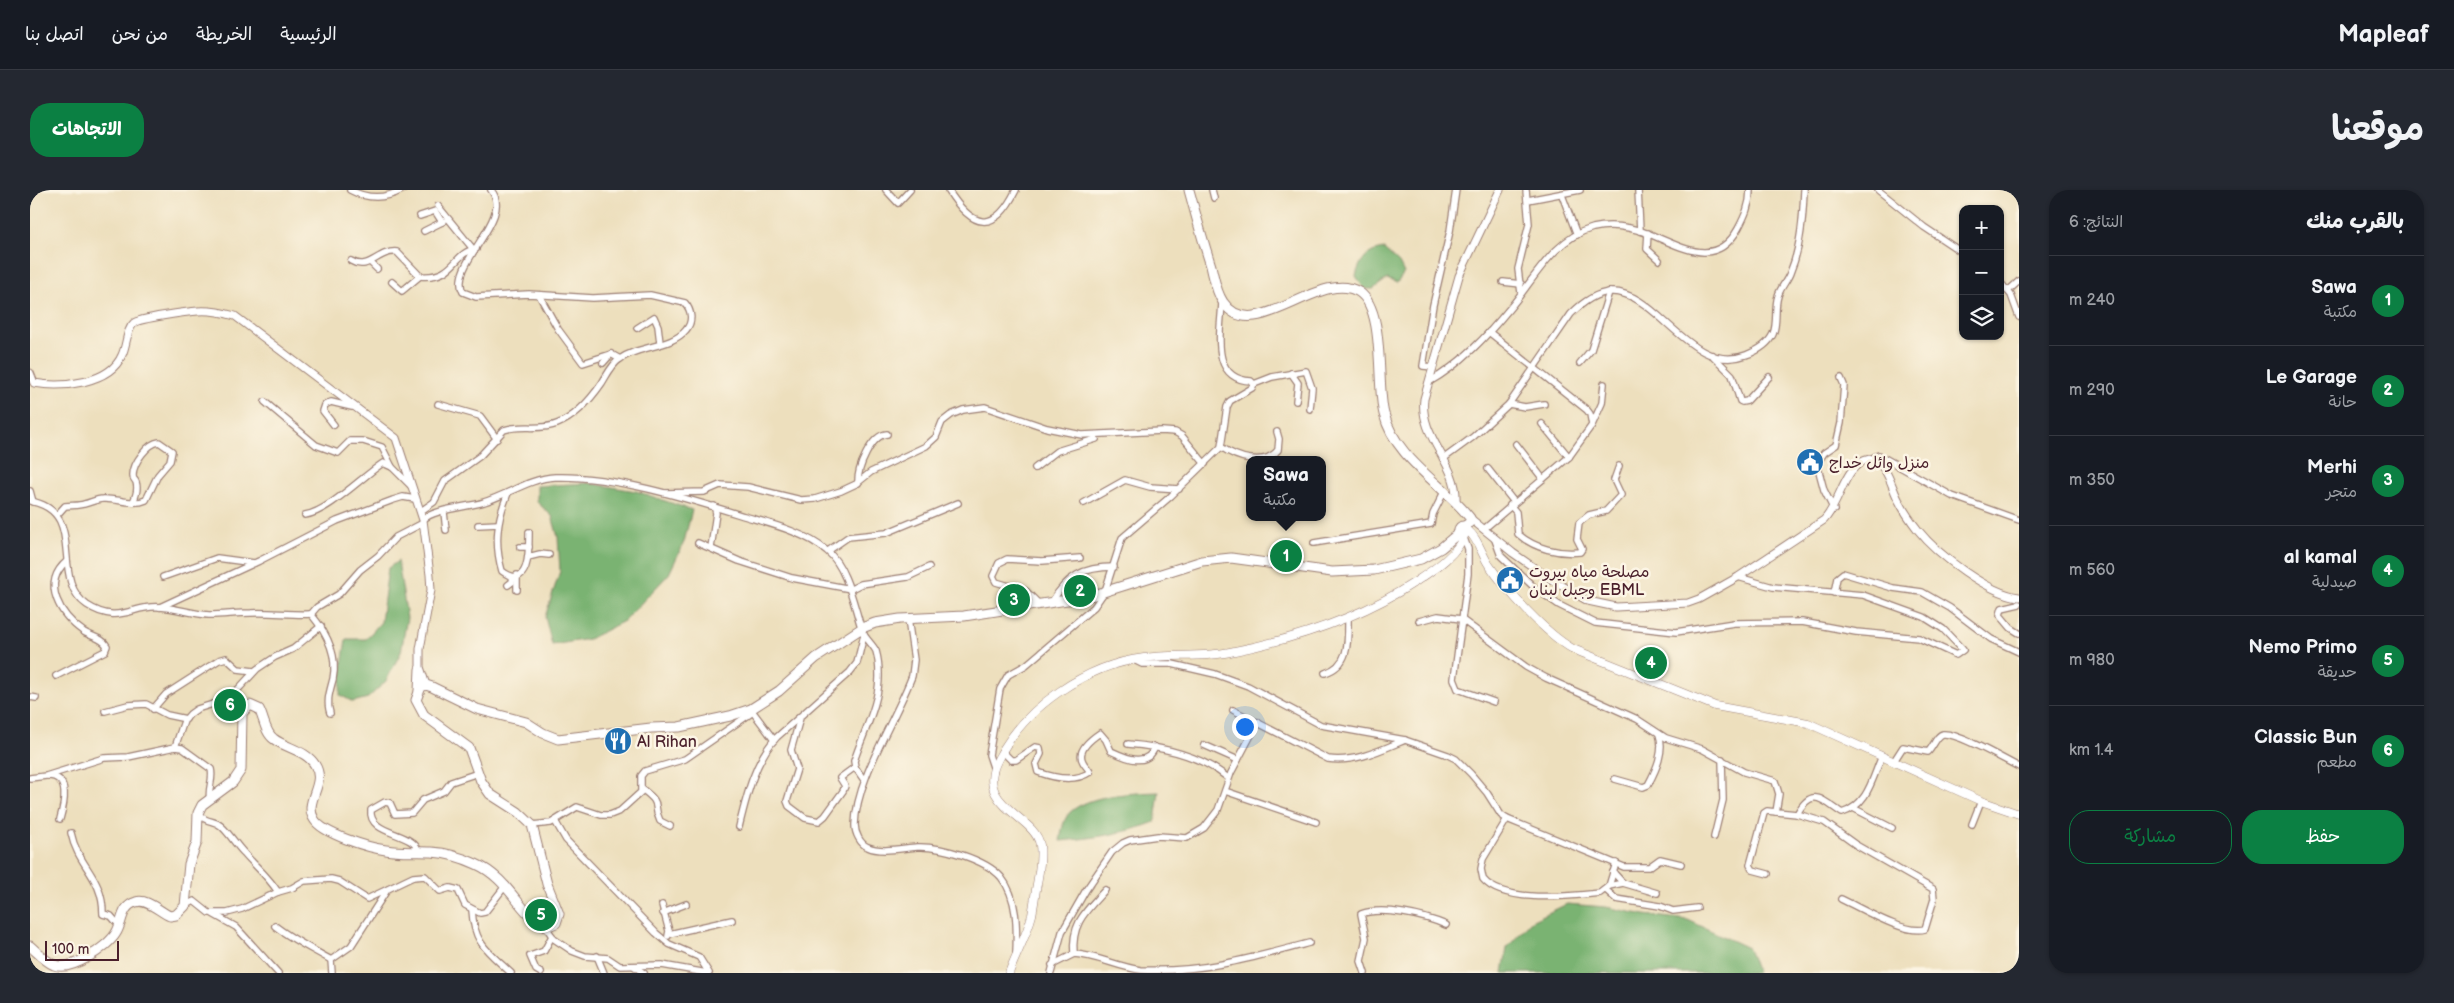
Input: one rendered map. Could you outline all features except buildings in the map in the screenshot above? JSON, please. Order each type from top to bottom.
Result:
[{"type":"main road","points":[[1009,973],[1032,914],[1041,863],[1040,849],[1039,840],[1033,832],[998,796],[992,779],[1002,751],[1026,721],[1060,691],[1078,679],[1134,660],[1230,652],[1348,618],[1382,602],[1433,569],[1464,532],[1471,519],[1456,500],[1400,446],[1388,428],[1381,395],[1374,311],[1366,297],[1351,289],[1335,288],[1254,317],[1236,316],[1222,302],[1189,190]]},
{"type":"main road","points":[[30,946],[54,965],[68,966],[84,959],[108,943],[120,926],[126,907],[136,902],[146,902],[170,916],[176,915],[185,906],[189,864],[197,842],[198,813],[202,805],[233,782],[241,770],[242,712],[250,705],[255,706],[261,713],[269,734],[274,739],[306,755],[314,763],[320,778],[311,809],[318,824],[331,832],[376,848],[441,853],[477,864],[506,885],[534,920],[546,927],[556,923],[559,914],[547,884],[532,825],[518,812],[484,788],[473,757],[464,742],[435,725],[420,710],[416,700],[418,691],[426,685],[443,691],[477,709],[526,722],[544,733],[558,738],[702,724],[752,710],[779,691],[816,658],[874,623],[964,616],[1051,603],[1105,591],[1202,561],[1231,558],[1332,572],[1390,567],[1421,559],[1435,552],[1464,532],[1471,533],[1483,558],[1502,582],[1553,635],[1573,649],[1715,706],[1808,723],[1981,801],[2019,814]]},
{"type":"street","points":[[350,190],[377,197],[402,190]]},
{"type":"street","points":[[421,512],[434,502],[449,478],[480,456],[504,430],[546,427],[566,420],[584,405],[620,359],[660,343],[677,339],[687,328],[691,313],[685,303],[650,295],[593,298],[539,295],[476,296],[464,292],[461,283],[463,274],[496,208],[495,196],[491,190]]},
{"type":"street","points":[[886,190],[898,203],[910,190]]},
{"type":"street","points":[[948,190],[966,213],[975,221],[981,222],[992,220],[1003,211],[1016,190]]},
{"type":"street","points":[[1212,190],[1214,198]]},
{"type":"street","points":[[1433,367],[1423,366],[1433,305],[1450,231],[1456,190]]},
{"type":"street","points":[[1456,500],[1456,485],[1428,430],[1424,417],[1424,399],[1459,276],[1500,190]]},
{"type":"street","points":[[1521,293],[1518,269],[1529,224],[1526,190]]},
{"type":"street","points":[[1528,200],[1562,195],[1580,190]]},
{"type":"street","points":[[1638,190],[1640,231]]},
{"type":"street","points":[[1429,382],[1460,360],[1488,332],[1553,254],[1577,235],[1592,228],[1614,226],[1640,231],[1680,248],[1705,252],[1716,251],[1724,247],[1734,235],[1749,207],[1750,190]]},
{"type":"street","points":[[1443,460],[1473,437],[1509,404],[1571,314],[1584,303],[1609,292],[1621,294],[1637,301],[1684,339],[1710,353],[1721,357],[1740,357],[1759,349],[1772,336],[1778,296],[1790,272],[1799,242],[1804,190]]},
{"type":"street","points":[[1878,190],[1924,227],[1959,250]]},
{"type":"street","points":[[1562,195],[1577,235]]},
{"type":"street","points":[[438,206],[445,220]]},
{"type":"street","points":[[420,216],[435,211],[475,249]]},
{"type":"street","points":[[424,231],[445,220]]},
{"type":"street","points":[[1648,234],[1647,249],[1659,260]]},
{"type":"street","points":[[392,282],[402,291],[420,276],[443,274],[475,249]]},
{"type":"street","points":[[351,261],[358,265],[371,262],[384,254],[397,252],[420,276]]},
{"type":"street","points":[[371,262],[377,269]]},
{"type":"street","points":[[2009,293],[2019,281]]},
{"type":"street","points":[[1503,282],[1521,284]]},
{"type":"street","points":[[2004,287],[2009,293],[2019,316]]},
{"type":"street","points":[[1580,363],[1591,350],[1609,292]]},
{"type":"street","points":[[2009,293],[2019,293]]},
{"type":"street","points":[[539,295],[558,329],[583,363],[611,354],[616,355],[620,359]]},
{"type":"street","points":[[1222,302],[1218,339],[1224,362],[1234,378],[1241,381],[1251,381],[1254,384]]},
{"type":"street","points":[[31,377],[34,383],[53,385],[102,376],[120,361],[129,329],[139,320],[198,311],[214,312],[235,316],[352,407],[387,429],[396,438],[423,521],[431,590],[420,649],[418,691]]},
{"type":"street","points":[[637,328],[654,317],[658,326],[660,343]]},
{"type":"street","points":[[1488,332],[1587,410],[1590,414],[1592,425]]},
{"type":"street","points":[[1710,353],[1732,375],[1740,401],[1742,402],[1747,401],[1769,377]]},
{"type":"street","points":[[603,363],[611,354]]},
{"type":"street","points":[[994,770],[988,755],[1000,689],[1005,679],[1026,665],[1094,607],[1105,591],[1114,567],[1119,543],[1126,533],[1179,489],[1222,447],[1227,407],[1230,401],[1252,388],[1254,384],[1291,373],[1306,371],[1312,388],[1310,408]]},
{"type":"street","points":[[1291,373],[1298,383],[1296,401]]},
{"type":"street","points":[[1834,510],[1824,490],[1817,464],[1824,453],[1836,446],[1839,435],[1844,385],[1841,378]]},
{"type":"street","points":[[1484,529],[1569,457],[1592,425],[1602,403],[1604,384]]},
{"type":"street","points":[[265,402],[316,445],[338,453],[350,441],[363,441],[382,447],[389,456],[392,467]]},
{"type":"street","points":[[334,425],[323,411],[325,404],[331,402],[352,407]]},
{"type":"street","points":[[438,404],[480,416],[497,439]]},
{"type":"street","points":[[1509,404],[1526,407],[1544,404]]},
{"type":"street","points":[[661,494],[704,492],[720,485],[748,487],[801,500],[841,491],[858,483],[871,472],[931,443],[942,422],[951,415],[962,410],[992,408],[1082,436],[1152,431],[1175,432],[1182,436],[1205,464]]},
{"type":"street","points":[[1542,424],[1569,457]]},
{"type":"street","points":[[1270,456],[1278,450],[1279,439],[1277,432]]},
{"type":"street","points":[[858,483],[858,476],[870,445],[880,436],[887,434]]},
{"type":"street","points":[[1034,468],[1068,446],[1113,435]]},
{"type":"street","points":[[57,516],[65,506],[84,505],[99,499],[133,502],[146,500],[158,475],[172,457],[172,451],[159,442],[154,442],[146,450],[134,470],[132,476],[137,488],[133,502]]},
{"type":"street","points":[[1516,444],[1543,480]]},
{"type":"street","points":[[1222,447],[1246,457]]},
{"type":"street","points":[[1471,519],[1542,573],[1588,601],[1616,607],[1688,602],[1738,577],[1810,531],[1834,510],[1850,472],[1857,464],[1879,455],[1952,496],[2019,520]]},
{"type":"street","points":[[1870,459],[1876,460],[1882,465],[1900,503],[1919,531],[1934,546],[1990,587],[2005,594],[2019,597]]},
{"type":"street","points":[[305,515],[313,513],[326,505],[381,464],[386,463],[392,467],[411,486]]},
{"type":"street","points":[[1488,469],[1516,512],[1518,534],[1526,541],[1544,548],[1564,552],[1580,552],[1582,549],[1576,539],[1579,523],[1589,515],[1606,511],[1621,495],[1614,480],[1619,466]]},
{"type":"street","points":[[311,614],[317,607],[339,594],[360,570],[378,556],[396,537],[423,521],[426,516],[485,502],[540,480],[555,477],[630,485],[714,506],[778,526],[828,551],[851,589],[856,613],[863,631],[876,651],[879,684],[854,761],[855,767],[864,780]]},
{"type":"street","points":[[1084,503],[1125,480],[1150,487],[1179,489]]},
{"type":"street","points":[[1314,543],[1431,524],[1433,514],[1444,490]]},
{"type":"street","points":[[30,491],[32,501],[57,516],[65,532],[69,578],[77,596],[93,608],[111,614],[123,614],[160,607],[337,522],[403,497],[415,499]]},
{"type":"street","points":[[508,493],[498,524],[496,545],[502,571],[515,576]]},
{"type":"street","points":[[828,551],[848,537],[886,534],[958,503]]},
{"type":"street","points":[[711,548],[716,513],[714,506]]},
{"type":"street","points":[[444,512],[446,530]]},
{"type":"street","points":[[478,525],[498,524]]},
{"type":"street","points":[[508,584],[512,582],[515,576],[524,571],[528,563],[529,532]]},
{"type":"street","points":[[1464,532],[1468,549],[1468,574],[1461,619],[1455,685],[1462,691],[1494,702]]},
{"type":"street","points":[[1493,537],[1501,556],[1536,589],[1559,605],[1595,623],[1676,632],[1734,623],[1796,622],[1856,632],[1919,638],[1956,655],[1963,650],[1943,629],[1924,618],[1863,595],[1773,587],[1738,577]]},
{"type":"street","points":[[698,543],[739,561],[792,578],[851,589],[861,584],[908,577],[929,567]]},
{"type":"street","points":[[520,547],[529,547]]},
{"type":"street","points":[[528,558],[540,554],[550,555]]},
{"type":"street","points":[[163,578],[217,558],[254,563]]},
{"type":"street","points":[[1040,605],[1026,591],[996,582],[993,576],[999,563],[1007,559],[1042,561],[1080,558]]},
{"type":"street","points":[[56,676],[105,651],[107,646],[103,640],[78,628],[57,604],[54,582],[60,567],[67,561]]},
{"type":"street","points":[[1051,603],[1056,593],[1072,578],[1092,567],[1114,567]]},
{"type":"street","points":[[1834,593],[1838,578],[1843,573],[1893,588],[1922,592],[1950,608],[1963,620],[1991,639],[2019,652]]},
{"type":"street","points":[[515,576],[517,590]]},
{"type":"street","points":[[2019,604],[2002,608],[2000,615],[2011,628],[2019,633]]},
{"type":"street","points":[[160,607],[209,615],[251,613],[311,614],[321,626],[336,660],[328,703],[330,713]]},
{"type":"street","points":[[1419,621],[1438,616],[1461,619],[1526,667],[1636,719],[1659,734],[1702,749],[1744,772],[1778,783],[1779,794],[1776,812]]},
{"type":"street","points":[[1325,673],[1339,666],[1344,658],[1347,648],[1348,618]]},
{"type":"street","points":[[908,620],[914,660],[912,676],[864,780],[855,825],[858,836],[866,847],[874,849],[919,847],[937,849],[986,865],[1004,883],[1012,901],[1016,930],[1016,954]]},
{"type":"street","points":[[175,747],[186,719],[197,709],[229,699],[254,671],[274,657],[293,649],[321,626]]},
{"type":"street","points":[[739,827],[755,776],[767,749],[774,740],[853,668],[859,657],[863,631]]},
{"type":"street","points":[[153,709],[166,694],[219,660],[226,658],[238,669],[254,671]]},
{"type":"street","points":[[1134,660],[1142,664],[1172,664],[1216,674],[1248,686],[1321,725],[1405,740],[1456,759],[1487,793],[1501,815],[1507,819],[1624,867],[1645,868],[1660,859],[1681,864]]},
{"type":"street","points":[[420,666],[426,685]]},
{"type":"street","points":[[229,699],[255,706]]},
{"type":"street","points":[[105,712],[137,704],[146,704],[167,715],[186,719]]},
{"type":"street","points":[[532,825],[555,821],[577,807],[601,815],[615,813],[638,795],[642,788],[641,776],[645,771],[685,759],[752,710],[774,740]]},
{"type":"street","points":[[1233,710],[1321,756],[1335,760],[1365,755],[1405,740]]},
{"type":"street","points":[[800,718],[791,750],[797,769],[787,801],[789,806],[805,818],[819,821],[825,816],[843,791],[844,786],[840,778],[855,767]]},
{"type":"street","points":[[1051,973],[1062,932],[1077,904],[1116,847],[1142,837],[1192,836],[1204,828],[1222,803],[1228,778],[1258,722]]},
{"type":"street","points":[[1002,751],[1010,760],[1016,760],[1035,747],[1040,748],[1041,754],[1036,764],[1038,772],[1058,779],[1066,779],[1085,776],[1090,772],[1082,761],[1081,755],[1084,746],[1100,733],[1111,751],[1133,760],[1143,760],[1152,754],[1155,747]]},
{"type":"street","points":[[1615,779],[1642,787],[1648,785],[1660,755],[1662,744],[1659,734]]},
{"type":"street","points":[[1894,761],[1902,747],[1928,752],[1939,736],[1945,734],[1959,737],[2019,767]]},
{"type":"street","points":[[1128,744],[1155,747],[1214,766],[1228,778]]},
{"type":"street","points":[[1204,745],[1238,760]]},
{"type":"street","points":[[30,778],[46,776],[99,759],[128,757],[175,747],[182,748],[211,769],[212,776],[208,792],[210,800]]},
{"type":"street","points":[[1797,814],[1810,797],[1818,798],[1842,813],[1854,810],[1872,786],[1882,756]]},
{"type":"street","points":[[1714,837],[1724,800],[1722,759]]},
{"type":"street","points":[[419,852],[414,842],[378,826],[371,814],[371,810],[384,802],[390,803],[395,814],[408,815],[416,811],[427,797],[444,791],[451,782],[478,773]]},
{"type":"street","points":[[46,776],[55,777],[64,789],[60,819]]},
{"type":"street","points":[[642,788],[657,803],[657,815],[660,822],[670,826]]},
{"type":"street","points":[[1225,791],[1316,822]]},
{"type":"street","points":[[1972,824],[1981,801]]},
{"type":"street","points":[[1854,810],[1892,828]]},
{"type":"street","points":[[1768,874],[1753,870],[1750,865],[1762,816],[1767,811],[1797,814],[1824,822],[1856,845],[1933,889],[1934,899],[1925,929],[1918,931],[1889,922],[1841,899]]},
{"type":"street","points":[[198,813],[206,821],[216,823],[222,827],[243,852],[266,874],[278,892]]},
{"type":"street","points":[[1507,819],[1481,864],[1481,874],[1491,886],[1501,891],[1532,896],[1598,894],[1623,882]]},
{"type":"street","points":[[555,821],[566,840],[666,937]]},
{"type":"street","points":[[71,833],[76,850],[100,888],[104,902],[103,914],[111,916],[120,926]]},
{"type":"street","points":[[1608,888],[1616,863]]},
{"type":"street","points":[[1613,872],[1623,882],[1657,892]]},
{"type":"street","points":[[209,913],[234,912],[278,892],[292,888],[304,881],[324,879],[339,881],[367,899],[413,877],[425,876],[440,891],[450,888],[458,890],[463,902],[472,910],[485,912],[506,885]]},
{"type":"street","points":[[1608,888],[1616,899],[1660,906],[1673,911],[1697,908]]},
{"type":"street","points":[[331,960],[351,946],[387,890]]},
{"type":"street","points":[[1074,954],[1073,940],[1082,915],[1104,890]]},
{"type":"street","points":[[185,906],[194,901],[209,913],[236,927],[278,973]]},
{"type":"street","points":[[663,912],[686,904]]},
{"type":"street","points":[[662,905],[666,937],[669,944],[699,957],[708,973]]},
{"type":"street","points":[[472,910],[473,921],[480,944],[511,973]]},
{"type":"street","points":[[1365,973],[1361,961],[1366,938],[1361,914],[1370,911],[1425,916],[1446,925]]},
{"type":"street","points":[[666,937],[732,920]]},
{"type":"street","points":[[275,926],[293,940],[304,943],[331,960]]},
{"type":"street","points":[[546,927],[552,936],[572,951],[585,956],[608,958],[620,966],[662,965],[708,973]]},
{"type":"street","points":[[538,972],[530,956],[544,951],[552,936]]},
{"type":"street","points":[[1052,965],[1074,954],[1121,967],[1178,972],[1214,968],[1309,943]]},
{"type":"street","points":[[597,956],[604,973]]},
{"type":"street","points":[[331,960],[332,973]]},
{"type":"street","points":[[635,967],[644,973]]},
{"type":"green space","points":[[1384,249],[1399,263],[1404,273],[1397,283],[1387,279],[1373,289],[1364,289],[1356,276],[1362,261],[1369,254]]},
{"type":"green space","points":[[588,483],[636,491],[692,510],[684,542],[669,574],[624,621],[589,639],[552,645],[545,617],[560,571],[558,537],[552,516],[537,502],[537,486]]},
{"type":"green space","points":[[398,561],[407,618],[401,652],[386,681],[368,698],[353,702],[340,695],[346,639],[366,639],[381,622],[388,568]]},
{"type":"green space","points":[[1159,792],[1155,822],[1132,830],[1108,835],[1060,841],[1067,815],[1083,804],[1115,795]]},
{"type":"green space","points":[[1567,904],[1606,907],[1645,915],[1688,920],[1748,948],[1757,973],[1503,973],[1507,948],[1531,921]]},
{"type":"place","name":"منزل وائل خداج","points":[[1810,462]]},
{"type":"place","name":"Sawa","points":[[1286,556]]},
{"type":"place","name":"مصلحة مياه بيروت وجبل لبنان EBML","points":[[1510,580]]},
{"type":"place","name":"Le Garage","points":[[1080,591]]},
{"type":"place","name":"Merhi","points":[[1014,600]]},
{"type":"place","name":"al kamal","points":[[1651,663]]},
{"type":"place","name":"Classic Bun","points":[[230,705]]},
{"type":"place","name":"Al Rihan","points":[[618,741]]},
{"type":"place","name":"Nemo Primo","points":[[541,915]]}]
